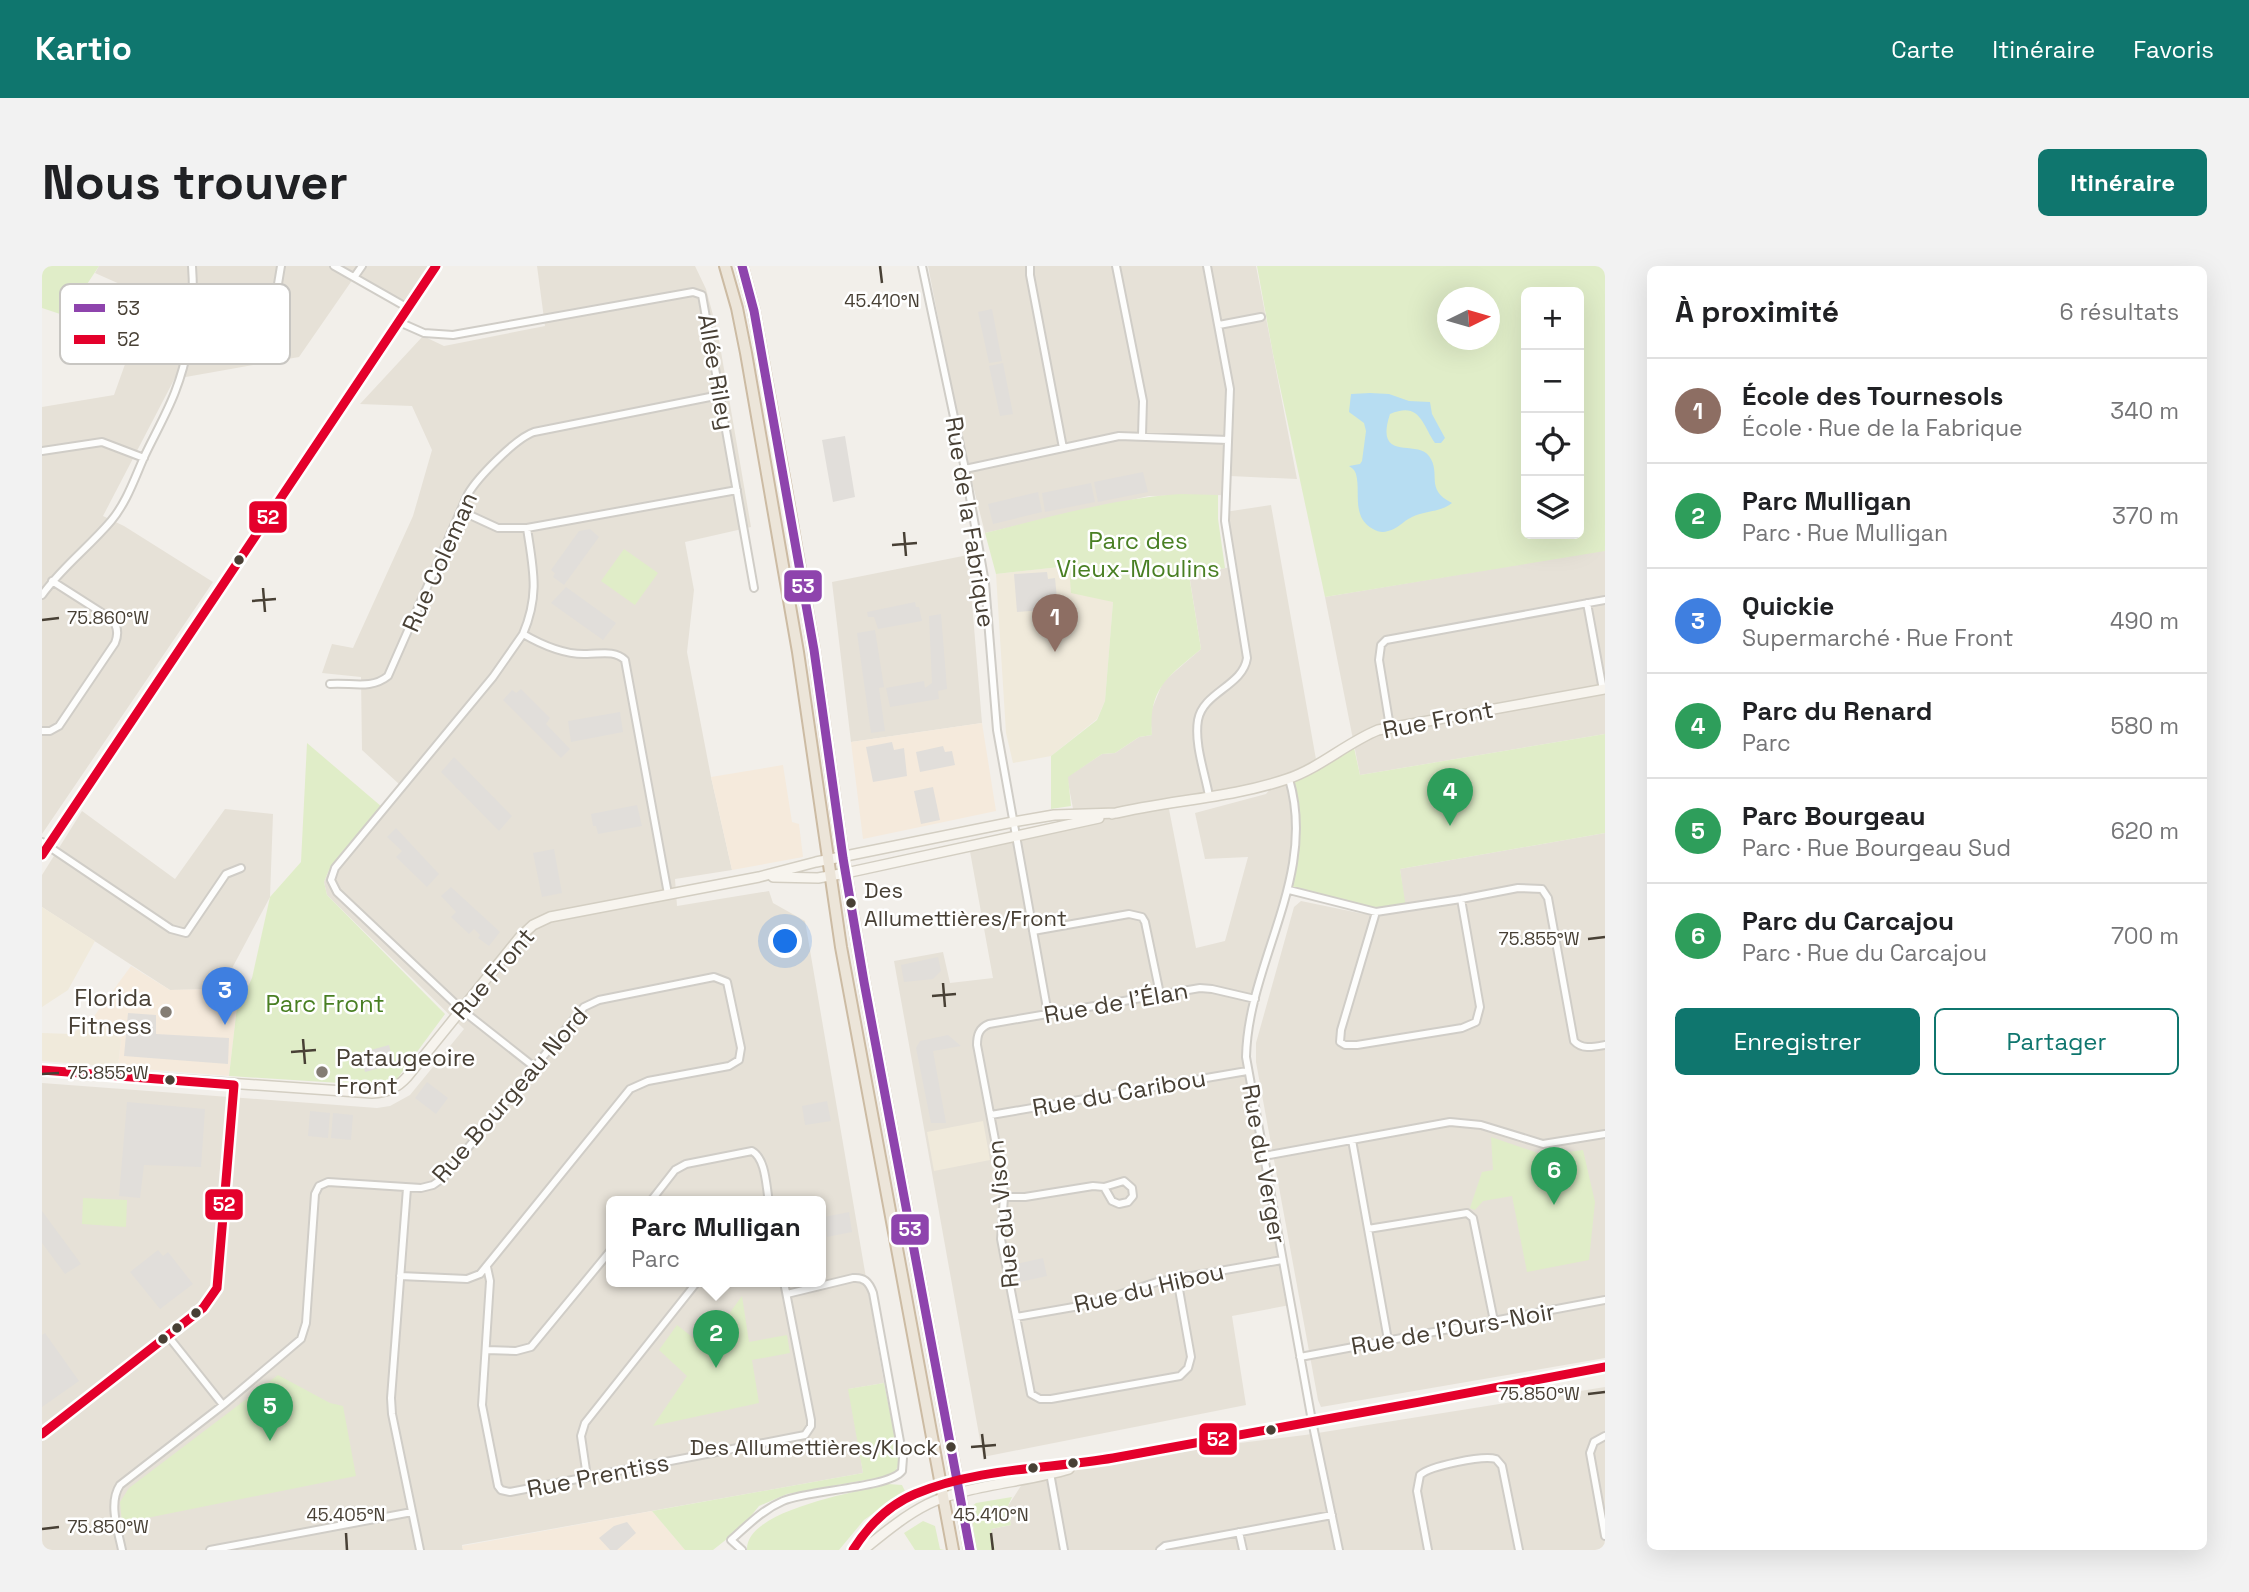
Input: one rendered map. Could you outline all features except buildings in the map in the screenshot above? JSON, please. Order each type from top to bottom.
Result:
[{"type":"highway","points":[[725,266],[737,308],[775,518],[841,947],[953,1550]]},
{"type":"highway","points":[[742,266],[754,311],[814,650],[843,858],[971,1550]]},
{"type":"street","points":[[192,266],[193,284]]},
{"type":"street","points":[[278,284],[281,266]]},
{"type":"street","points":[[334,266],[408,307]]},
{"type":"street","points":[[355,276],[362,266]]},
{"type":"street","points":[[42,855],[45,844],[436,266]]},
{"type":"street","name":"Rue de la Fabrique","points":[[922,266],[965,469],[985,583],[997,730],[1048,1014]]},
{"type":"street","points":[[1030,266],[1063,449]]},
{"type":"street","points":[[1116,266],[1143,401],[1142,436]]},
{"type":"street","points":[[1207,266],[1230,389],[1226,521],[1247,658],[1243,671],[1209,701],[1198,720],[1197,732],[1209,796]]},
{"type":"street","name":"Allée Riley","points":[[399,322],[424,333],[453,335],[698,293],[703,299],[754,589]]},
{"type":"street","points":[[1219,324],[1261,317]]},
{"type":"street","points":[[42,595],[63,568],[111,521],[137,475],[176,390],[183,364]]},
{"type":"street","name":"Rue Coleman","points":[[330,684],[370,685],[377,684],[388,676],[468,494],[476,483],[528,434],[720,395]]},
{"type":"street","points":[[965,469],[1111,438],[1142,436],[1228,440]]},
{"type":"street","points":[[42,451],[102,442],[144,458]]},
{"type":"street","points":[[461,510],[498,528],[527,528],[737,491]]},
{"type":"street","points":[[527,528],[535,581],[533,607],[523,634],[493,677],[358,839],[332,876],[332,884],[337,892],[462,1010],[533,1066]]},
{"type":"street","points":[[42,732],[58,726],[115,643],[118,633],[115,622],[110,618],[52,581]]},
{"type":"street","points":[[1390,727],[1379,660],[1381,645],[1386,640],[1605,600]]},
{"type":"street","points":[[1587,603],[1604,690]]},
{"type":"street","points":[[523,634],[567,652],[616,654],[625,660],[668,894]]},
{"type":"street","name":"Rue Front","points":[[760,877],[831,876],[1117,813],[1289,779],[1365,735],[1390,727],[1604,690]]},
{"type":"street","name":"Rue du Verger","points":[[1289,779],[1296,833],[1289,890],[1247,1030],[1247,1071],[1312,1421],[1339,1550]]},
{"type":"street","name":"Rue Front","points":[[42,1070],[234,1085],[387,1092],[407,1077],[520,937],[541,921],[560,914],[760,877],[828,860],[1013,822],[1054,815],[1117,813]]},
{"type":"street","points":[[45,844],[171,929],[186,933],[226,874],[240,868]]},
{"type":"street","points":[[1289,890],[1376,912],[1461,900],[1518,888],[1536,887],[1545,891],[1574,1041],[1585,1048],[1605,1045]]},
{"type":"street","points":[[1376,912],[1341,1030],[1340,1042],[1345,1045],[1462,1028],[1476,1022],[1480,1007],[1461,900]]},
{"type":"street","points":[[1033,930],[1129,914],[1137,915],[1146,922],[1160,994]]},
{"type":"street","name":"Rue Bourgeau Nord","points":[[223,1405],[301,1339],[306,1323],[315,1194],[319,1185],[328,1182],[428,1187],[443,1178],[577,1013],[592,1003],[713,977],[723,979],[729,986],[741,1048],[739,1060],[729,1066],[648,1081],[630,1089],[487,1267]]},
{"type":"street","name":"Rue de l'Élan","points":[[980,1031],[989,1024],[1206,988],[1255,999]]},
{"type":"street","name":"Rue du Vison","points":[[980,1031],[977,1045],[1004,1197],[1001,1238],[1031,1394],[1040,1399],[1180,1376],[1188,1368],[1191,1357],[1177,1278]]},
{"type":"street","name":"Rue du Caribou","points":[[991,1115],[1247,1071]]},
{"type":"street","points":[[42,1434],[208,1303],[219,1280],[234,1085]]},
{"type":"street","points":[[1264,1156],[1450,1122],[1482,1125],[1543,1144],[1605,1135]]},
{"type":"street","points":[[1352,1140],[1388,1340]]},
{"type":"street","points":[[655,1196],[676,1170],[686,1164],[752,1151],[757,1153],[761,1162],[768,1196]]},
{"type":"street","points":[[1004,1197],[1025,1197],[1093,1186],[1104,1188],[1117,1181],[1124,1181],[1132,1188],[1133,1196],[1128,1202],[1119,1204],[1112,1200],[1104,1188]]},
{"type":"street","points":[[407,1188],[391,1405],[419,1550]]},
{"type":"street","points":[[1368,1229],[1467,1213],[1473,1218],[1494,1321]]},
{"type":"street","points":[[486,1350],[516,1351],[531,1347],[606,1256]]},
{"type":"street","name":"Rue du Hibou","points":[[1016,1317],[1091,1304],[1177,1278],[1282,1260]]},
{"type":"street","points":[[400,1276],[467,1279],[480,1274],[487,1267]]},
{"type":"street","name":"Rue Prentiss","points":[[487,1267],[490,1281],[482,1405],[496,1480],[501,1490],[515,1492],[799,1437],[808,1432],[811,1420],[785,1287]]},
{"type":"street","points":[[742,1550],[732,1540],[765,1510],[784,1500],[890,1480],[902,1471],[903,1458],[873,1293],[868,1283],[859,1278],[826,1285]]},
{"type":"street","points":[[587,1477],[581,1436],[585,1423],[693,1287]]},
{"type":"street","points":[[787,1294],[816,1287]]},
{"type":"street","name":"Rue de l'Ours-Noir","points":[[1300,1357],[1605,1300]]},
{"type":"street","points":[[122,1550],[114,1506],[114,1498],[120,1485],[223,1405],[168,1336]]},
{"type":"street","points":[[863,1550],[901,1520],[929,1503],[1050,1471],[1605,1367]]},
{"type":"street","points":[[1605,1436],[1594,1441],[1590,1453],[1605,1536]]},
{"type":"street","points":[[1428,1550],[1417,1491],[1420,1475],[1429,1469],[1486,1457],[1496,1459],[1502,1466],[1519,1550]]},
{"type":"street","points":[[853,1550],[869,1528],[897,1504],[919,1493],[957,1481],[1050,1471]]},
{"type":"street","points":[[1050,1471],[1064,1550]]},
{"type":"street","points":[[210,1550],[412,1512]]},
{"type":"street","points":[[1160,1550],[1165,1546],[1332,1515]]},
{"type":"street","points":[[1239,1532],[1242,1550]]},
{"type":"shaded area","points":[[99,266],[436,266],[408,308],[355,276],[299,357],[290,359],[290,284],[120,284],[95,273]]},
{"type":"shaded area","points":[[537,266],[695,266],[706,289],[718,334],[751,527],[685,542],[694,590],[687,652],[732,870],[675,879],[677,906],[769,891],[773,903],[805,921],[884,1383],[849,1389],[863,1473],[462,1545],[463,1550],[42,1550],[42,1083],[377,1108],[390,1106],[410,1095],[464,1029],[327,895],[324,882],[329,870],[399,784],[362,750],[361,677],[322,673],[332,644],[353,648],[413,516],[432,450],[412,406],[360,404],[423,336],[444,346],[545,326]]},
{"type":"shaded area","points":[[928,266],[1256,266],[1297,479],[1230,476],[1228,495],[1149,496],[985,533],[964,450]]},
{"type":"shaded area","points":[[992,309],[1002,361],[989,363],[978,312]]},
{"type":"shaded area","points":[[1003,363],[1013,414],[1000,416],[989,366]]},
{"type":"shaded area","points":[[125,364],[259,364],[180,378],[176,376],[103,516],[124,526],[213,582],[42,834],[42,407],[114,395]]},
{"type":"shaded area","points":[[845,436],[855,497],[833,502],[822,440]]},
{"type":"shaded area","points":[[1143,472],[1148,492],[1098,502],[1094,482]]},
{"type":"shaded area","points":[[1091,483],[1095,502],[1045,512],[1042,493]]},
{"type":"shaded area","points":[[1038,492],[1042,512],[993,524],[988,504]]},
{"type":"shaded area","points":[[1271,505],[1317,765],[1294,807],[1291,879],[1255,999],[1246,1057],[1290,1305],[1232,1316],[1246,1405],[983,1457],[894,961],[943,952],[950,983],[993,978],[969,846],[1095,819],[1074,814],[1067,777],[1102,754],[1115,753],[1139,737],[1152,735],[1150,714],[1163,682],[1201,649],[1189,574],[1232,567],[1225,512]],"holes":[[[1276,782],[1266,794],[1195,813],[1205,859],[1248,857],[1225,941],[1196,948],[1168,804]]]},
{"type":"shaded area","points":[[590,529],[599,537],[564,585],[553,577],[555,573],[551,570],[579,531]]},
{"type":"shaded area","points":[[1605,550],[1605,734],[1360,775],[1325,597]]},
{"type":"shaded area","points":[[968,555],[982,723],[851,742],[832,582]]},
{"type":"shaded area","points":[[1069,566],[1113,602],[1105,701],[1097,719],[1051,756],[1013,763],[1006,733],[996,574]]},
{"type":"shaded area","points":[[1047,572],[1048,579],[1055,578],[1058,609],[1017,612],[1014,574]]},
{"type":"shaded area","points":[[566,587],[616,623],[603,640],[551,603]]},
{"type":"shaded area","points":[[915,602],[922,621],[878,629],[874,617],[868,617],[867,612]]},
{"type":"shaded area","points":[[941,614],[947,689],[938,691],[939,699],[890,707],[886,688],[924,681],[925,688],[932,683],[929,616]]},
{"type":"shaded area","points":[[875,630],[884,687],[879,688],[885,731],[871,733],[857,633]]},
{"type":"shaded area","points":[[521,689],[550,718],[546,724],[570,749],[561,758],[503,700],[512,690],[516,693]]},
{"type":"shaded area","points":[[620,712],[623,732],[571,742],[568,721]]},
{"type":"shaded area","points":[[982,723],[996,811],[863,839],[851,742]]},
{"type":"shaded area","points":[[892,742],[894,750],[904,748],[907,776],[873,782],[866,747]]},
{"type":"shaded area","points":[[943,746],[945,752],[952,751],[955,765],[920,772],[916,752]]},
{"type":"shaded area","points":[[454,757],[512,816],[499,831],[441,772]]},
{"type":"shaded area","points":[[783,765],[792,822],[799,824],[803,857],[732,870],[711,777]]},
{"type":"shaded area","points":[[933,787],[940,820],[921,824],[914,791]]},
{"type":"shaded area","points":[[637,805],[642,826],[598,834],[596,826],[593,826],[591,814]]},
{"type":"shaded area","points":[[225,809],[273,814],[270,897],[221,989],[170,990],[42,907],[42,875],[82,811],[175,879]]},
{"type":"shaded area","points":[[396,828],[439,874],[427,887],[396,857],[402,851],[387,837]]},
{"type":"shaded area","points":[[1605,833],[1605,1358],[1321,1407],[1256,1062],[1256,1043],[1294,907],[1301,901],[1364,914],[1405,908],[1400,869]]},
{"type":"shaded area","points":[[554,849],[562,893],[542,897],[533,853]]},
{"type":"shaded area","points":[[451,887],[500,932],[489,946],[478,938],[480,935],[474,929],[469,934],[451,917],[456,912],[441,896]]},
{"type":"shaded area","points":[[42,907],[95,941],[68,990],[42,1007]]},
{"type":"shaded area","points":[[938,957],[941,971],[933,979],[904,982],[901,965]]},
{"type":"shaded area","points":[[131,966],[170,990],[221,989],[238,998],[229,1076],[118,1067],[121,1039],[92,1019]]},
{"type":"shaded area","points":[[128,1013],[156,1015],[156,1034],[229,1038],[228,1064],[124,1056]]},
{"type":"shaded area","points":[[92,1019],[121,1039],[118,1067],[42,1061],[42,1033],[72,1034]]},
{"type":"shaded area","points":[[948,1035],[961,1046],[933,1051],[946,1123],[931,1123],[916,1048],[920,1041]]},
{"type":"shaded area","points":[[389,1045],[394,1064],[365,1072],[360,1053]]},
{"type":"shaded area","points":[[427,1082],[448,1098],[436,1114],[415,1098]]},
{"type":"shaded area","points":[[827,1101],[831,1121],[805,1125],[802,1106]]},
{"type":"shaded area","points":[[127,1102],[205,1109],[201,1167],[144,1165],[140,1198],[119,1196]]},
{"type":"shaded area","points":[[310,1111],[330,1113],[328,1138],[308,1136]]},
{"type":"shaded area","points":[[333,1113],[353,1115],[351,1140],[331,1138]]},
{"type":"shaded area","points":[[983,1121],[990,1160],[934,1171],[927,1132]]},
{"type":"shaded area","points":[[42,1211],[81,1264],[65,1274],[42,1243]]},
{"type":"shaded area","points":[[849,1212],[852,1232],[827,1237],[826,1217]]},
{"type":"shaded area","points":[[158,1250],[163,1256],[168,1252],[193,1284],[160,1309],[130,1272]]},
{"type":"shaded area","points":[[1043,1258],[1047,1276],[1020,1282],[1016,1264]]},
{"type":"shaded area","points":[[45,1333],[79,1381],[42,1407],[42,1335]]},
{"type":"shaded area","points":[[1605,1387],[1605,1550],[995,1550],[991,1529],[1011,1525],[1008,1506],[1024,1481],[1094,1461],[1305,1435]]},
{"type":"shaded area","points":[[652,1511],[685,1550],[463,1550],[462,1546]]},
{"type":"shaded area","points":[[627,1522],[636,1533],[617,1550],[610,1550],[599,1538],[614,1526]]},
{"type":"green space","points":[[42,266],[99,266],[87,284],[60,284],[60,314],[42,308]]},
{"type":"green space","points":[[1257,266],[1605,266],[1605,551],[1325,597]]},
{"type":"green space","name":"Parc des Vieux-Moulins","points":[[1181,494],[1218,495],[1218,519],[1225,568],[1189,575],[1201,649],[1170,676],[1157,695],[1153,706],[1152,735],[1139,737],[1115,753],[1102,754],[1068,777],[1071,806],[1051,809],[1051,756],[1097,720],[1105,701],[1113,602],[1071,593],[1069,566],[996,574],[985,533],[1107,504]]},
{"type":"green space","points":[[624,549],[658,573],[635,605],[601,581]]},
{"type":"green space","points":[[1605,734],[1605,833],[1400,869],[1406,908],[1387,911],[1289,890],[1296,833],[1289,779],[1353,743],[1360,775]]},
{"type":"green space","name":"Parc Front","points":[[307,743],[382,807],[329,870],[324,882],[327,895],[445,1014],[394,1083],[387,1086],[229,1076],[238,998],[246,991],[252,978],[270,897],[301,862]]},
{"type":"green space","points":[[1491,1137],[1544,1155],[1583,1150],[1595,1202],[1589,1260],[1527,1272],[1512,1196],[1483,1201],[1475,1210],[1470,1208],[1482,1172],[1493,1170]]},
{"type":"green space","points":[[83,1198],[127,1200],[126,1227],[82,1224]]},
{"type":"green space","points":[[742,1296],[749,1342],[787,1335],[790,1353],[752,1360],[759,1403],[653,1426],[687,1376],[659,1350],[677,1325],[705,1347]]},
{"type":"green space","points":[[278,1375],[330,1403],[343,1406],[356,1476],[122,1523],[120,1502],[129,1488]]},
{"type":"green space","points":[[884,1383],[900,1461],[894,1475],[787,1494],[759,1506],[742,1527],[713,1550],[685,1550],[652,1511],[863,1473],[848,1389]]},
{"type":"green space","points":[[888,1484],[902,1485],[905,1491],[864,1520],[839,1550],[747,1550],[751,1536],[764,1524],[783,1514],[829,1498]]},
{"type":"green space","points":[[1012,1497],[1008,1506],[1011,1525],[991,1529],[995,1550],[976,1550],[971,1507],[976,1503]]},
{"type":"green space","points":[[923,1521],[935,1526],[940,1549],[944,1550],[915,1550],[904,1533]]},
{"type":"water","points":[[1351,394],[1389,394],[1409,401],[1430,402],[1432,414],[1445,438],[1441,443],[1435,443],[1419,416],[1408,410],[1390,414],[1388,439],[1399,447],[1423,451],[1429,456],[1433,463],[1438,492],[1452,503],[1416,515],[1395,529],[1384,532],[1373,529],[1362,518],[1356,474],[1349,466],[1362,461],[1366,431],[1364,423],[1349,412]]},
{"type":"transit line","name":"52","points":[[42,855],[436,266]]},
{"type":"transit line","name":"53","points":[[742,266],[754,311],[814,650],[843,858],[864,982],[970,1550]]},
{"type":"transit line","name":"52","points":[[42,1070],[234,1085],[217,1288],[203,1308],[42,1434]]},
{"type":"transit line","name":"52","points":[[853,1550],[872,1525],[896,1504],[939,1485],[963,1479],[1113,1458],[1605,1367]]},
{"type":"place","name":"École des Tournesols","points":[[1055,652]]},
{"type":"place","name":"Parc du Renard","points":[[1450,826]]},
{"type":"place","name":"Des Allumettières/Front","points":[[851,903]]},
{"type":"place","name":"Florida Fitness","points":[[166,1012]]},
{"type":"place","name":"Quickie","points":[[225,1025]]},
{"type":"place","name":"Pataugeoire Front","points":[[322,1072]]},
{"type":"place","name":"Parc du Carcajou","points":[[1554,1205]]},
{"type":"place","name":"Parc Mulligan","points":[[716,1368]]},
{"type":"place","name":"Parc Bourgeau","points":[[270,1441]]},
{"type":"place","name":"Des Allumettières/Klock","points":[[951,1447]]}]
